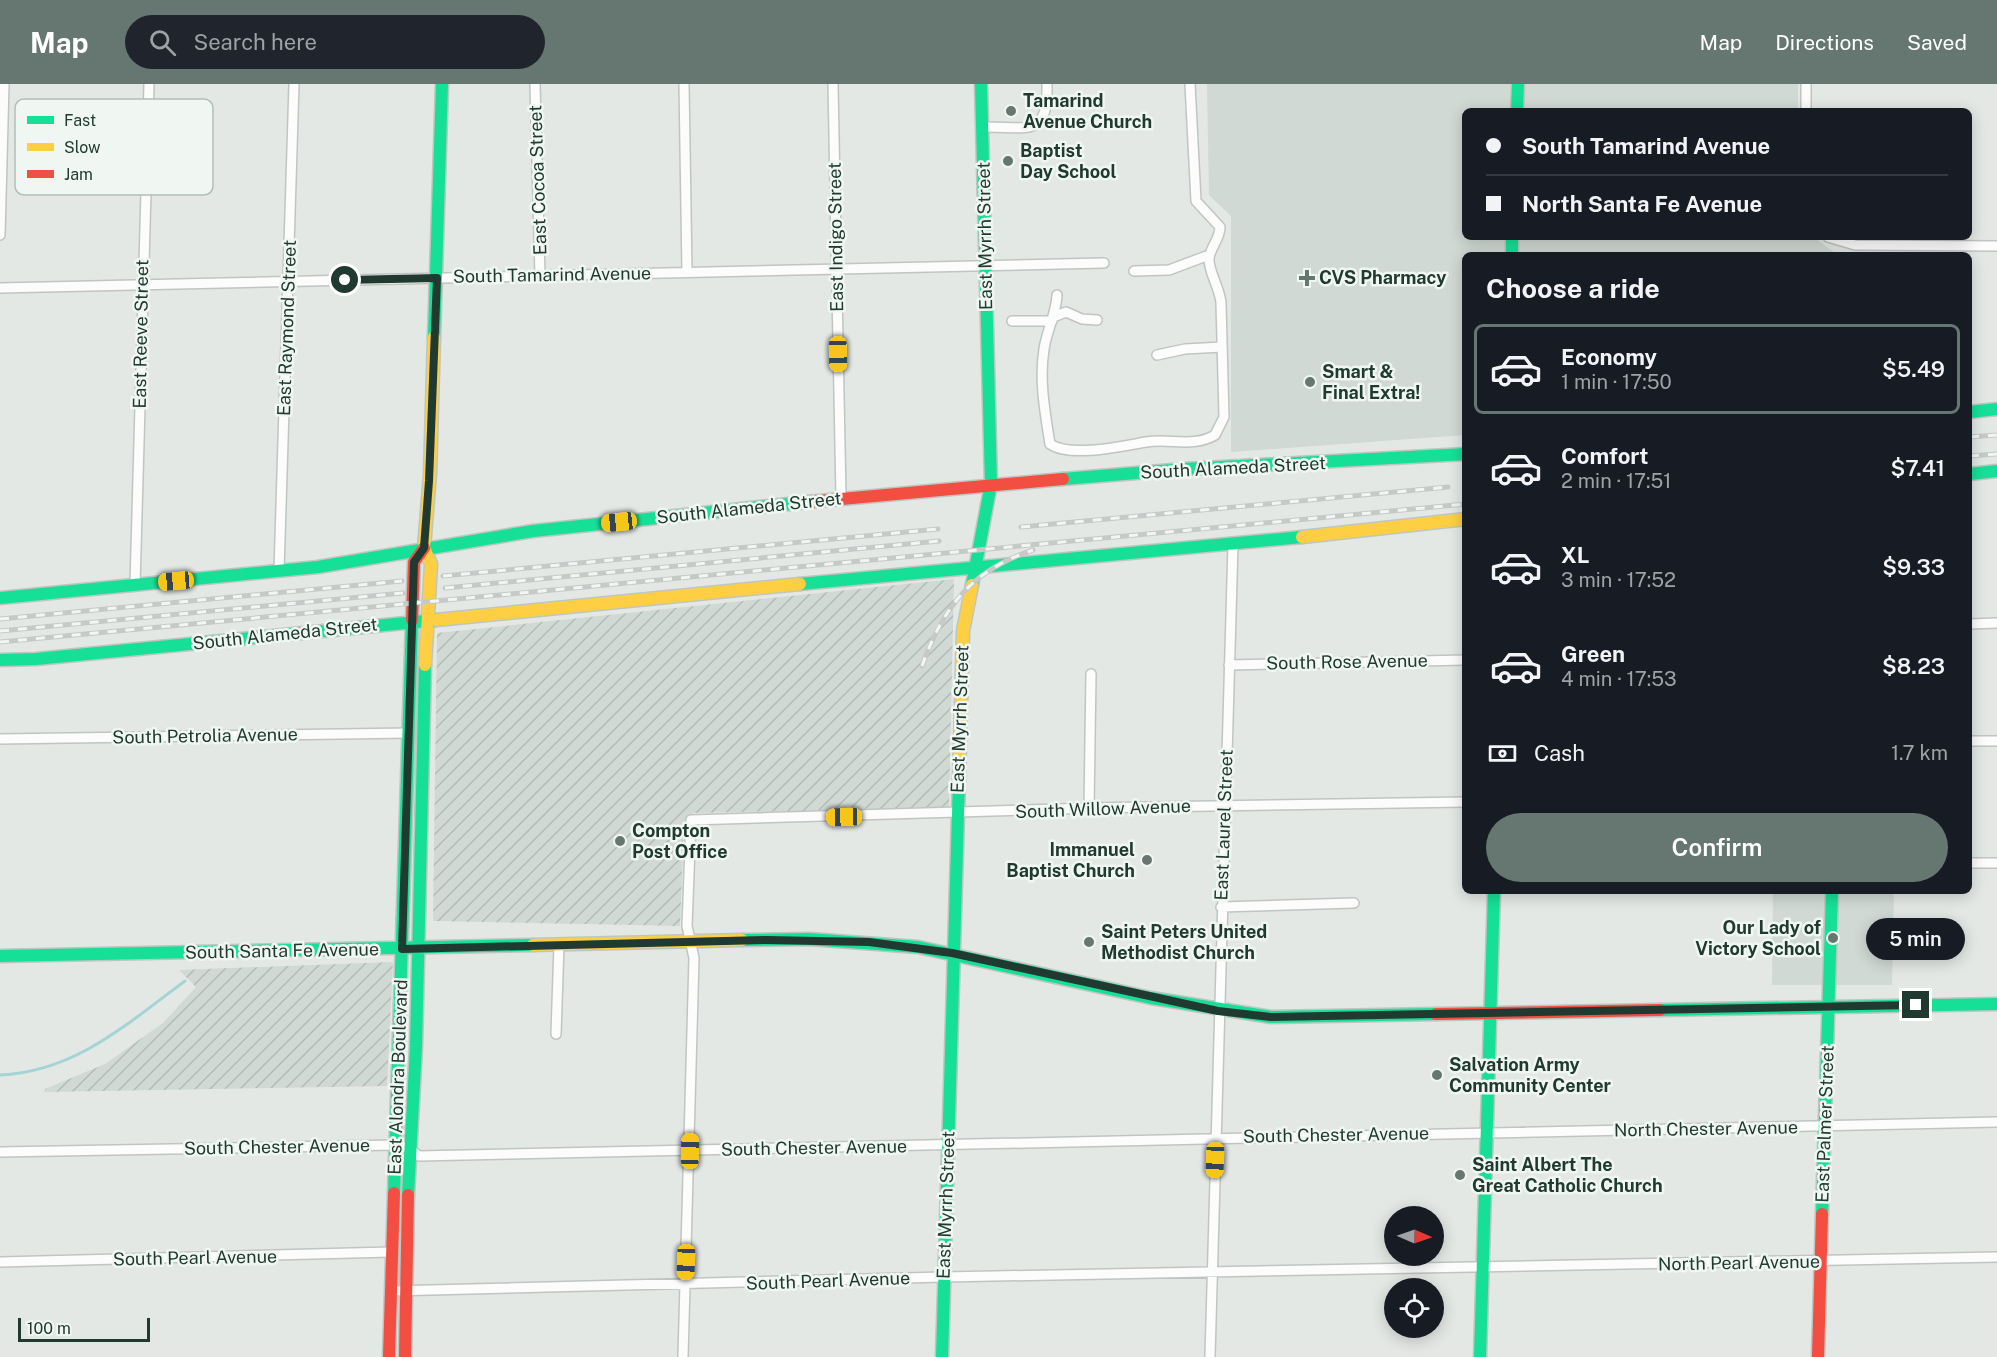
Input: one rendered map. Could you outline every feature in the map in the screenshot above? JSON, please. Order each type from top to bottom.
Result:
[{"type":"main road","name":"East Alondra Boulevard","points":[[405,1357],[409,1148],[419,948],[430,564],[424,548],[430,474],[442,84]]},
{"type":"main road","name":"East Myrrh Street","points":[[942,1357],[963,631],[991,484],[981,84]]},
{"type":"main road","points":[[1517,108],[1518,84]]},
{"type":"main road","points":[[1972,411],[1997,409]]},
{"type":"main road","name":"South Alameda Street","points":[[0,598],[279,571],[533,531],[840,498],[1185,469],[1462,454]]},
{"type":"main road","points":[[1972,474],[1997,471]]},
{"type":"main road","name":"South Alameda Street","points":[[0,660],[36,659],[974,567],[1233,544],[1462,519]]},
{"type":"main road","name":"East Alondra Boulevard","points":[[389,1357],[414,562],[424,548]]},
{"type":"main road","points":[[1480,1357],[1494,894]]},
{"type":"main road","name":"East Palmer Street","points":[[1818,1357],[1832,894]]},
{"type":"main road","name":"South Santa Fe Avenue","points":[[0,956],[809,939],[869,942],[952,953],[1218,1011],[1271,1017],[1997,1004]]},
{"type":"street","points":[[0,235],[4,84]]},
{"type":"street","name":"East Reeve Street","points":[[148,99],[149,84]]},
{"type":"street","name":"East Raymond Street","points":[[279,571],[294,84]]},
{"type":"street","name":"East Cocoa Street","points":[[535,84],[540,276]]},
{"type":"street","points":[[684,84],[687,272]]},
{"type":"street","name":"East Indigo Street","points":[[833,84],[840,498]]},
{"type":"street","points":[[982,127],[1036,126],[1043,120],[1048,105],[1047,84]]},
{"type":"street","points":[[1057,295],[1054,319],[1044,348],[1043,399],[1050,444],[1060,448],[1124,447],[1147,441],[1185,443],[1206,440],[1215,435],[1224,417],[1222,347],[1220,289],[1210,268],[1209,255],[1220,236],[1220,227],[1196,201],[1190,84]]},
{"type":"street","points":[[1806,84],[1806,108]]},
{"type":"street","name":"East Reeve Street","points":[[135,585],[145,195]]},
{"type":"street","points":[[1840,240],[1855,244],[1997,246]]},
{"type":"street","points":[[1854,252],[1855,244]]},
{"type":"street","points":[[1134,271],[1169,270],[1209,255]]},
{"type":"street","name":"South Tamarind Avenue","points":[[0,288],[1104,263]]},
{"type":"street","points":[[1012,321],[1054,319],[1066,312],[1082,320],[1097,320]]},
{"type":"street","points":[[1157,355],[1185,349],[1222,347]]},
{"type":"street","name":"East Laurel Street","points":[[1210,1357],[1233,544]]},
{"type":"street","points":[[1972,624],[1997,623]]},
{"type":"street","name":"South Rose Avenue","points":[[1229,665],[1462,660]]},
{"type":"street","points":[[1089,808],[1091,674]]},
{"type":"street","name":"South Petrolia Avenue","points":[[0,739],[409,733]]},
{"type":"street","points":[[1972,741],[1997,741]]},
{"type":"street","name":"South Willow Avenue","points":[[690,941],[687,926],[691,820],[956,814],[1089,808],[1462,802]]},
{"type":"street","points":[[1972,863],[1997,863]]},
{"type":"street","points":[[1221,907],[1354,903]]},
{"type":"street","points":[[683,1357],[694,958],[690,941]]},
{"type":"street","points":[[556,1034],[559,945]]},
{"type":"street","name":"North Chester Avenue","points":[[1488,1134],[1997,1122]]},
{"type":"street","name":"South Chester Avenue","points":[[0,1152],[395,1145],[409,1148],[419,1156],[948,1146],[1216,1137],[1488,1134]]},
{"type":"street","name":"South Pearl Avenue","points":[[0,1262],[391,1252]]},
{"type":"street","name":"North Pearl Avenue","points":[[1482,1268],[1997,1257]]},
{"type":"street","name":"South Pearl Avenue","points":[[391,1291],[944,1277],[1482,1268]]},
{"type":"shaded area","points":[[1207,84],[1798,84],[1798,108],[1462,108],[1462,240],[1817,240],[1834,252],[1462,252],[1462,435],[1231,452],[1231,216],[1209,195]]},
{"type":"shaded area","points":[[954,579],[949,808],[693,813],[684,825],[680,926],[433,921],[437,633]]},
{"type":"shaded area","name":"Our Lady of Victory School","points":[[1773,894],[1894,894],[1892,985],[1772,985]]},
{"type":"shaded area","points":[[393,962],[387,1086],[44,1092],[45,1089],[105,1064],[163,1023],[196,987],[179,970]]},
{"type":"waterway","points":[[0,1075],[27,1072],[53,1065],[76,1055],[99,1043],[185,981]]},
{"type":"railway","points":[[1972,437],[1997,435]]},
{"type":"railway","points":[[1972,456],[1997,454]]},
{"type":"railway","points":[[1021,527],[1448,487]]},
{"type":"railway","points":[[0,642],[1462,504]]},
{"type":"railway","points":[[443,576],[938,529]]},
{"type":"railway","points":[[445,588],[939,541]]},
{"type":"railway","points":[[922,666],[940,626],[962,593],[993,568],[1033,550]]},
{"type":"railway","points":[[0,619],[402,581]]},
{"type":"railway","points":[[0,631],[403,593]]},
{"type":"traffic: fast","points":[[434,337],[442,84]]},
{"type":"traffic: fast","points":[[972,585],[991,484],[981,84]]},
{"type":"traffic: fast","points":[[1517,108],[1518,84]]},
{"type":"traffic: fast","points":[[1512,240],[1512,252]]},
{"type":"traffic: fast","points":[[1972,412],[1997,409]]},
{"type":"traffic: fast","points":[[1063,479],[1185,469],[1462,454]]},
{"type":"traffic: fast","points":[[1972,474],[1997,471]]},
{"type":"traffic: fast","points":[[0,598],[318,567],[533,531],[808,502]]},
{"type":"traffic: fast","points":[[800,584],[1302,537]]},
{"type":"traffic: fast","points":[[394,1193],[412,620]]},
{"type":"traffic: fast","points":[[0,660],[36,659],[436,620]]},
{"type":"traffic: fast","points":[[408,1195],[416,1047],[425,665]]},
{"type":"traffic: fast","points":[[942,1357],[959,780]]},
{"type":"traffic: fast","points":[[1480,1357],[1494,894]]},
{"type":"traffic: fast","points":[[1822,1214],[1832,894]]},
{"type":"traffic: fast","points":[[742,940],[809,939],[918,947],[1151,998],[1271,1017],[1436,1014]]},
{"type":"traffic: fast","points":[[0,956],[533,945]]},
{"type":"traffic: fast","points":[[1660,1010],[1997,1004]]},
{"type":"traffic: slow","points":[[425,665],[431,564],[424,548],[430,474],[434,337]]},
{"type":"traffic: slow","points":[[1302,537],[1462,519]]},
{"type":"traffic: slow","points":[[436,620],[800,584]]},
{"type":"traffic: slow","points":[[959,780],[963,631],[972,585]]},
{"type":"traffic: slow","points":[[533,945],[742,940]]},
{"type":"traffic: jam","points":[[808,502],[1063,479]]},
{"type":"traffic: jam","points":[[412,620],[414,562],[424,548]]},
{"type":"traffic: jam","points":[[1436,1014],[1660,1010]]},
{"type":"traffic: jam","points":[[389,1357],[394,1193]]},
{"type":"traffic: jam","points":[[405,1357],[408,1195]]},
{"type":"traffic: jam","points":[[1818,1357],[1822,1214]]},
{"type":"place","name":"Tamarind Avenue Church","points":[[1011,111]]},
{"type":"place","name":"Baptist Day School","points":[[1008,161]]},
{"type":"place","name":"CVS Pharmacy","points":[[1307,278]]},
{"type":"place","name":"Smart & Final Extra!","points":[[1310,382]]},
{"type":"place","name":"Compton Post Office","points":[[620,841]]},
{"type":"place","name":"Immanuel Baptist Church","points":[[1147,860]]},
{"type":"place","name":"Our Lady of Victory School","points":[[1833,938]]},
{"type":"place","name":"Saint Peters United Methodist Church","points":[[1089,942]]},
{"type":"place","name":"Salvation Army Community Center","points":[[1437,1075]]},
{"type":"place","name":"Saint Albert The Great Catholic Church","points":[[1460,1175]]},
{"type":"route","points":[[345,280],[437,278],[424,548],[414,562],[402,949],[809,939],[869,942],[952,953],[1154,999],[1218,1011],[1271,1017],[1916,1005]]}]
